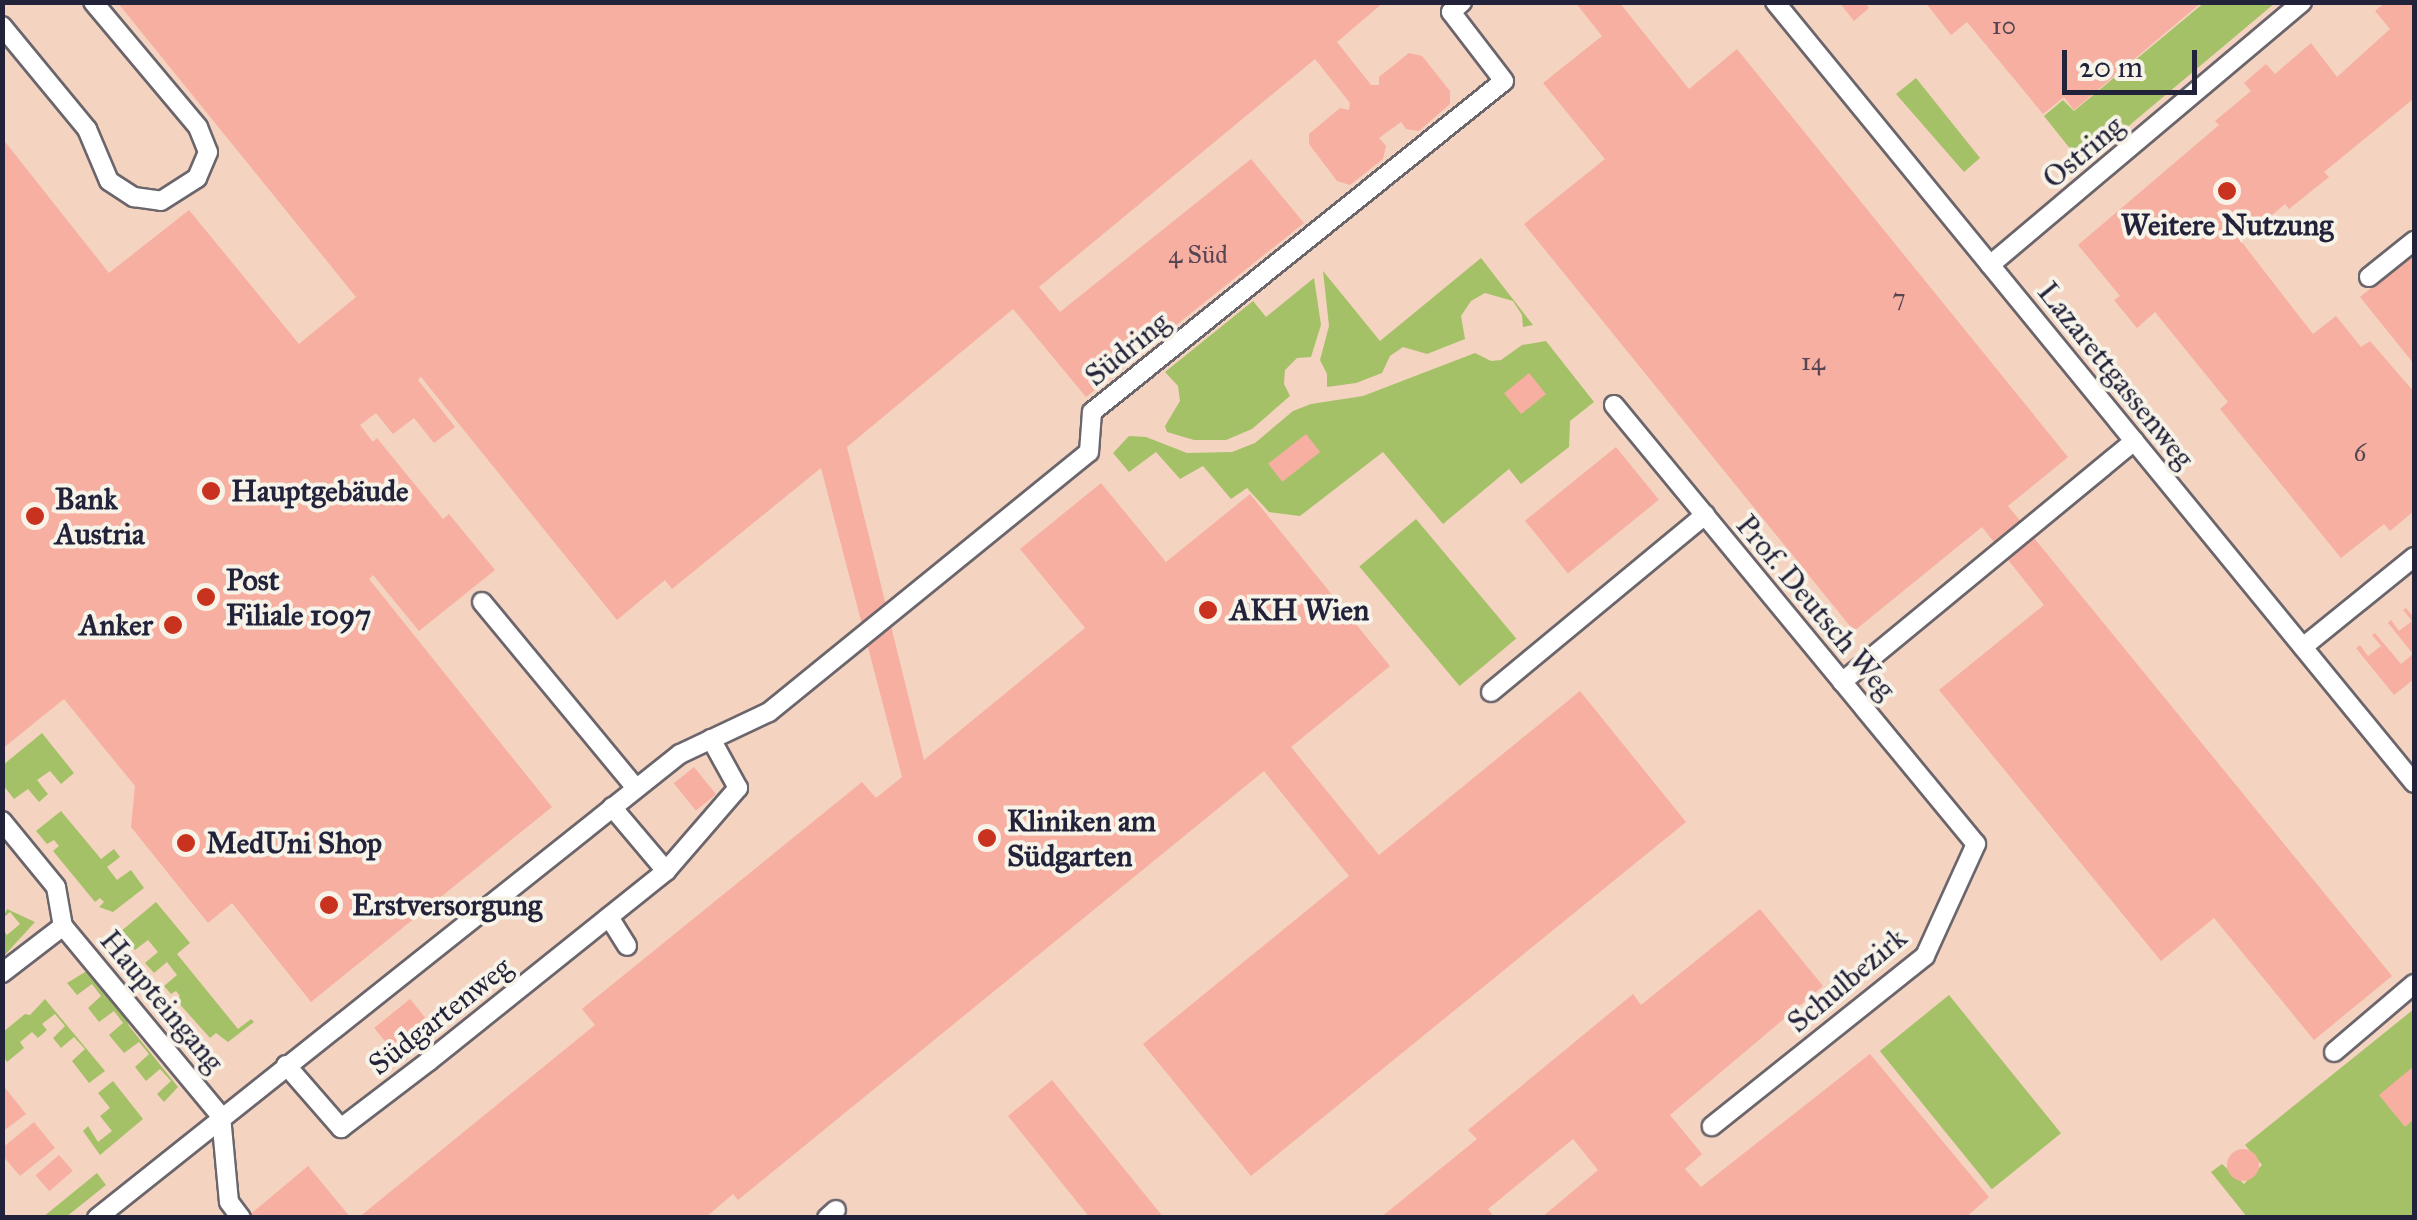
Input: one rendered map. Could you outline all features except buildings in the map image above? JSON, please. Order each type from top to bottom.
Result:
[{"type":"lane","points":[[2,26],[88,129],[108,180],[134,197],[161,201],[197,178],[208,152],[198,128],[94,2]]},
{"type":"lane","name":"Südring","points":[[636,788],[680,754],[769,712],[1089,452],[1092,412],[1504,81],[1450,12],[1462,2]]},
{"type":"lane","name":"Lazarettgassenweg","points":[[1774,2],[2414,782]]},
{"type":"lane","name":"Ostring","points":[[1990,266],[2302,2]]},
{"type":"lane","points":[[2369,278],[2414,241]]},
{"type":"lane","name":"Prof. Deutsch Weg","points":[[1614,405],[1976,844]]},
{"type":"lane","points":[[1842,682],[2134,441]]},
{"type":"lane","points":[[1491,692],[1705,515]]},
{"type":"lane","points":[[2303,647],[2414,557]]},
{"type":"lane","points":[[482,602],[636,788]]},
{"type":"lane","points":[[612,807],[666,871],[738,788],[711,738]]},
{"type":"lane","name":"Südgartenweg","points":[[97,1218],[636,788]]},
{"type":"lane","name":"Haupteingang","points":[[2,821],[56,887],[64,926],[221,1116]]},
{"type":"lane","name":"Schulbezirk","points":[[1712,1126],[1926,956],[1976,844]]},
{"type":"lane","name":"Südgartenweg","points":[[286,1065],[341,1128],[666,871]]},
{"type":"lane","points":[[609,917],[627,946]]},
{"type":"lane","points":[[2,973],[64,926]]},
{"type":"lane","points":[[2334,1052],[2414,984]]},
{"type":"lane","points":[[221,1116],[229,1202],[241,1218]]},
{"type":"shaded area","name":"AKH Wien","points":[[2,3],[2414,3],[2414,1217],[2,1217]]},
{"type":"green space","points":[[2205,2],[2275,3],[2094,155],[2080,161],[2044,116],[2063,100],[2074,111]]},
{"type":"green space","points":[[1916,78],[1980,158],[1964,172],[1896,94]]},
{"type":"green space","points":[[1481,258],[1533,325],[1523,327],[1522,315],[1513,301],[1485,293],[1471,301],[1461,316],[1465,339],[1427,354],[1403,347],[1390,356],[1382,373],[1356,383],[1327,387],[1327,374],[1320,360],[1329,326],[1323,271],[1380,341]]},
{"type":"green space","points":[[1314,278],[1321,325],[1311,357],[1297,358],[1285,370],[1284,384],[1290,396],[1252,429],[1226,440],[1194,440],[1167,432],[1165,426],[1180,401],[1178,386],[1165,372],[1253,301],[1266,317]]},
{"type":"green space","points":[[1546,341],[1594,402],[1570,421],[1569,447],[1521,484],[1509,469],[1443,524],[1383,452],[1300,516],[1269,512],[1247,488],[1231,499],[1203,466],[1180,479],[1156,452],[1129,472],[1113,453],[1129,436],[1146,437],[1187,453],[1232,452],[1255,443],[1293,411],[1311,404],[1363,396],[1475,353],[1491,361],[1501,360],[1522,345]]},
{"type":"green space","points":[[1416,519],[1516,639],[1460,686],[1359,567]]},
{"type":"green space","points":[[42,733],[74,773],[61,784],[50,771],[37,780],[48,794],[39,802],[28,789],[14,799],[3,785],[3,765]]},
{"type":"green space","points":[[61,811],[101,859],[114,849],[120,857],[107,867],[117,880],[131,870],[144,888],[113,912],[99,907],[104,902],[100,898],[95,902],[53,851],[59,846],[54,840],[47,844],[36,831]]},
{"type":"green space","points":[[156,902],[190,943],[177,954],[238,1029],[251,1019],[254,1022],[228,1042],[216,1033],[210,1038],[176,1000],[180,996],[176,991],[171,994],[164,986],[177,975],[167,962],[154,973],[145,963],[158,952],[148,940],[135,950],[120,932]]},
{"type":"green space","points":[[7,909],[35,922],[3,957],[3,930],[7,935],[20,924],[10,912],[3,918]]},
{"type":"green space","points":[[90,969],[118,998],[129,1026],[178,1087],[164,1102],[157,1094],[171,1081],[160,1069],[146,1081],[135,1067],[149,1054],[139,1042],[124,1053],[109,1035],[123,1023],[114,1011],[99,1022],[88,1008],[101,996],[92,984],[77,995],[67,983]]},
{"type":"green space","points":[[1949,995],[2061,1133],[1992,1189],[1880,1051]]},
{"type":"green space","points":[[45,999],[105,1071],[89,1083],[72,1061],[85,1049],[74,1037],[61,1048],[53,1038],[65,1026],[55,1014],[42,1024],[47,1030],[38,1038],[32,1032],[20,1042],[24,1048],[7,1062],[3,1056],[3,1032],[25,1014],[30,1015]]},
{"type":"green space","points":[[2414,1009],[2414,1217],[2247,1217],[2211,1172],[2222,1164],[2244,1184],[2262,1165],[2245,1145]]},
{"type":"green space","points":[[113,1081],[143,1119],[100,1155],[83,1131],[88,1126],[98,1142],[112,1131],[100,1116],[110,1108],[98,1093]]},
{"type":"green space","points":[[97,1173],[106,1185],[66,1217],[43,1217]]},
{"type":"place","name":"Weitere Nutzung","points":[[2227,191]]},
{"type":"place","name":"Hauptgebäude","points":[[211,491]]},
{"type":"place","name":"Bank Austria","points":[[35,516]]},
{"type":"place","name":"Post Filiale 1097","points":[[206,597]]},
{"type":"place","name":"AKH Wien","points":[[1208,610]]},
{"type":"place","name":"Anker","points":[[173,625]]},
{"type":"place","name":"Kliniken am Südgarten","points":[[987,838]]},
{"type":"place","name":"MedUni Shop","points":[[186,843]]},
{"type":"place","name":"Erstversorgung","points":[[329,905]]}]
